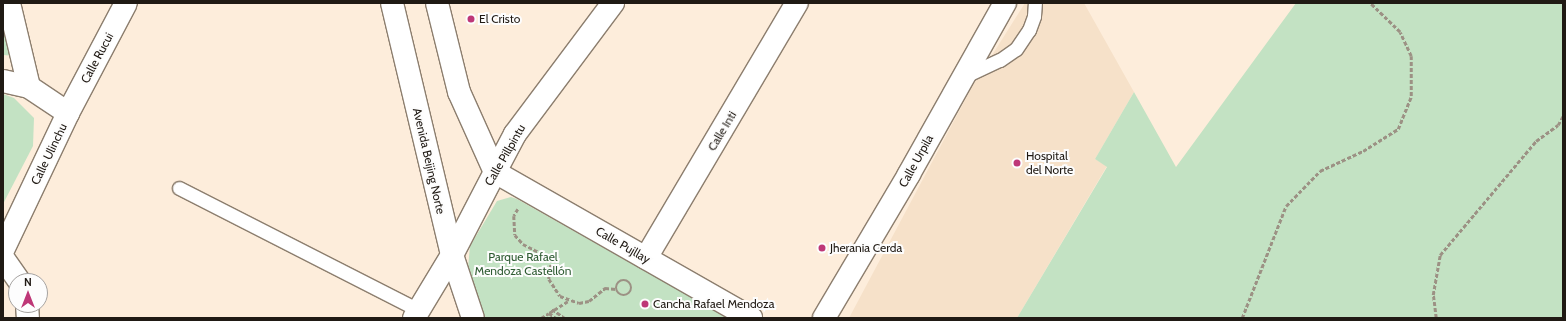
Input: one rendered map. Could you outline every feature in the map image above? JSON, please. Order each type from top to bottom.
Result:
[{"type":"street","points":[[3,81],[29,87],[9,3]]},
{"type":"street","name":"Calle Rucui","points":[[68,113],[126,3]]},
{"type":"street","name":"Avenida Beijing Norte","points":[[392,3],[452,255],[472,318]]},
{"type":"street","points":[[437,3],[459,92],[495,172]]},
{"type":"street","name":"Calle Pillpintu","points":[[416,314],[452,255],[515,134],[613,3]]},
{"type":"street","name":"Calle Inti","points":[[646,258],[798,3]]},
{"type":"street","name":"Calle Urpila","points":[[824,318],[909,174],[1005,3]]},
{"type":"street","name":"Calle Ulinchu","points":[[3,250],[68,113],[29,87]]},
{"type":"street","name":"Calle Pujllay","points":[[495,172],[751,318]]},
{"type":"street","points":[[3,258],[13,273]]},
{"type":"lane","points":[[963,76],[1000,60],[1016,49],[1029,30],[1034,16],[1035,3]]},
{"type":"lane","points":[[179,188],[416,314]]},
{"type":"path","points":[[1242,318],[1286,206],[1320,171],[1363,151],[1398,129],[1411,96],[1411,56],[1400,32],[1370,3]]},
{"type":"path","points":[[1436,318],[1433,295],[1440,255],[1536,141],[1558,125],[1563,116]]},
{"type":"path","points":[[527,191],[514,216],[515,235],[523,244],[552,258],[549,279],[560,296],[569,301]]},
{"type":"path","points":[[541,318],[552,309],[569,301],[589,301],[605,288],[616,289],[618,293],[625,295],[632,291],[632,285],[623,280],[619,282],[616,289]]},
{"type":"path","points":[[552,309],[565,318]]},
{"type":"path","points":[[549,313],[556,318]]},
{"type":"shaded area","name":"Hospital del Norte","points":[[1025,3],[1084,3],[1134,92],[1095,159],[1107,166],[1017,318],[849,318],[972,87]]},
{"type":"green space","points":[[1296,3],[1563,3],[1563,318],[1017,318],[1107,167],[1095,159],[1134,92],[1176,167]]},
{"type":"green space","points":[[3,4],[16,56],[3,55]]},
{"type":"green space","points":[[3,94],[14,98],[34,118],[33,146],[3,204]]},
{"type":"green space","name":"Parque Rafael Mendoza Castellón","points":[[511,197],[728,318],[483,318],[468,268],[470,246],[497,201]]},
{"type":"place","name":"El Cristo","points":[[471,19]]},
{"type":"place","name":"Hospital del Norte","points":[[1017,163]]},
{"type":"place","name":"Jherania Cerda","points":[[822,248]]},
{"type":"place","name":"Cancha Rafael Mendoza","points":[[645,304]]}]
